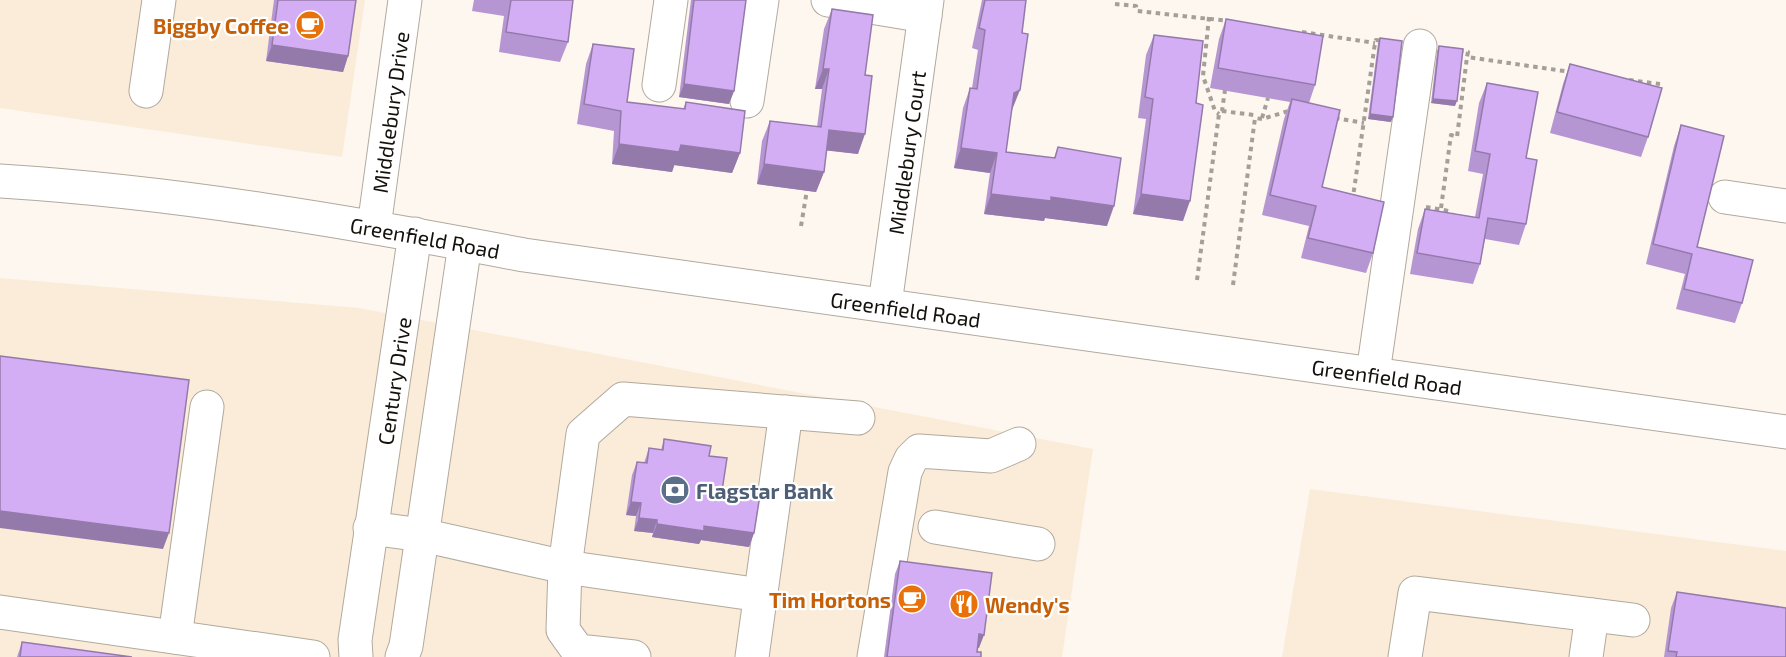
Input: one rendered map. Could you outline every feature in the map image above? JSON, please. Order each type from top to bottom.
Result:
[{"type":"main road","points":[[147,91],[159,0]]},
{"type":"main road","name":"Middlebury Drive","points":[[374,227],[405,0]]},
{"type":"main road","points":[[659,85],[671,0]]},
{"type":"main road","points":[[747,101],[762,0]]},
{"type":"main road","points":[[828,0],[926,8]]},
{"type":"main road","name":"Middlebury Court","points":[[885,304],[926,8]]},
{"type":"main road","points":[[1373,373],[1420,46]]},
{"type":"main road","name":"Greenfield Road","points":[[8,180],[121,190],[374,227],[524,255],[1786,432]]},
{"type":"main road","points":[[1725,197],[1786,206]]},
{"type":"main road","name":"Century Drive","points":[[356,657],[355,640],[370,528],[415,234]]},
{"type":"main road","points":[[402,657],[406,646],[465,244]]},
{"type":"main road","points":[[634,657],[578,651],[564,630],[565,567],[583,434],[623,399],[858,418]]},
{"type":"main road","points":[[175,637],[207,407]]},
{"type":"main road","points":[[752,657],[786,412]]},
{"type":"main road","points":[[874,657],[905,472],[910,459],[919,451],[991,456],[1019,444]]},
{"type":"main road","points":[[934,527],[1038,544]]},
{"type":"main road","points":[[370,528],[422,535],[565,567],[761,595]]},
{"type":"main road","points":[[1405,657],[1415,593],[1633,620]]},
{"type":"main road","points":[[0,612],[313,657]]},
{"type":"main road","points":[[1586,657],[1592,615]]},
{"type":"path","points":[[1115,4],[1137,6],[1137,11],[1231,21]]},
{"type":"path","points":[[1209,17],[1203,76],[1215,111],[1262,119],[1289,109],[1300,111]]},
{"type":"path","points":[[1297,31],[1375,43],[1376,40],[1468,52],[1457,137],[1451,135],[1441,208]]},
{"type":"path","points":[[1363,198],[1353,196],[1375,43]]},
{"type":"path","points":[[1467,57],[1581,73]]},
{"type":"path","points":[[1626,79],[1660,84]]},
{"type":"path","points":[[1197,280],[1225,90]]},
{"type":"path","points":[[1262,119],[1268,98]]},
{"type":"path","points":[[1332,117],[1364,123]]},
{"type":"path","points":[[1233,285],[1256,118]]},
{"type":"path","points":[[801,226],[807,190]]},
{"type":"path","points":[[1423,207],[1449,211],[1456,220]]},
{"type":"shaded area","points":[[0,0],[365,0],[342,157],[0,108]]},
{"type":"shaded area","points":[[0,278],[359,308],[1093,449],[1062,657],[0,657]]},
{"type":"shaded area","points":[[1310,489],[1786,551],[1786,657],[1282,657]]},
{"type":"building","points":[[278,0],[356,0],[348,56],[272,45]]},
{"type":"building","points":[[511,0],[573,0],[568,42],[506,32]]},
{"type":"building","points":[[694,0],[746,0],[734,91],[684,84]]},
{"type":"building","points":[[985,0],[1026,0],[1022,33],[1028,34],[1020,90],[1014,93],[1006,152],[1055,158],[1058,147],[1121,158],[1114,206],[1051,197],[1051,201],[991,194],[997,153],[961,148],[970,88],[977,89],[985,30],[979,28]]},
{"type":"building","points":[[832,9],[873,15],[865,75],[872,76],[865,134],[829,130],[824,172],[764,164],[770,121],[821,127],[829,69],[823,69]]},
{"type":"building","points":[[1226,19],[1323,36],[1315,85],[1218,68]]},
{"type":"building","points":[[1154,35],[1203,41],[1196,103],[1203,105],[1190,201],[1141,194],[1153,99],[1145,97]]},
{"type":"building","points":[[1380,38],[1402,41],[1393,117],[1370,114]]},
{"type":"building","points":[[593,44],[634,49],[627,102],[685,109],[686,102],[745,111],[740,153],[681,145],[679,152],[619,144],[621,111],[584,104]]},
{"type":"building","points":[[1439,46],[1463,49],[1457,101],[1433,99]]},
{"type":"building","points":[[1570,64],[1662,88],[1648,137],[1557,112]]},
{"type":"building","points":[[1487,83],[1538,92],[1526,158],[1537,160],[1526,224],[1488,218],[1480,264],[1417,253],[1425,209],[1479,218],[1490,154],[1475,151]]},
{"type":"building","points":[[1292,99],[1340,110],[1322,187],[1384,202],[1373,253],[1308,238],[1316,206],[1270,195]]},
{"type":"building","points":[[1681,125],[1724,136],[1697,247],[1753,260],[1742,303],[1684,289],[1692,254],[1653,244]]},
{"type":"building","points":[[0,356],[189,380],[169,533],[0,511]]},
{"type":"building","name":"Flagstar Bank","points":[[664,439],[711,446],[709,456],[727,458],[722,491],[760,495],[754,533],[704,526],[704,531],[657,524],[657,520],[639,518],[641,503],[631,502],[637,462],[647,463],[649,448],[663,450]]},
{"type":"building","points":[[900,561],[992,573],[984,635],[979,634],[977,652],[981,652],[981,657],[887,657]]},
{"type":"building","points":[[1677,592],[1786,608],[1786,657],[1676,657],[1677,652],[1668,651]]},
{"type":"building","points":[[22,642],[132,657],[20,657]]},
{"type":"place","name":"Biggby Coffee","points":[[310,25]]},
{"type":"place","name":"Flagstar Bank","points":[[675,490]]},
{"type":"place","name":"Tim Hortons","points":[[912,599]]},
{"type":"place","name":"Wendy's","points":[[964,604]]}]
